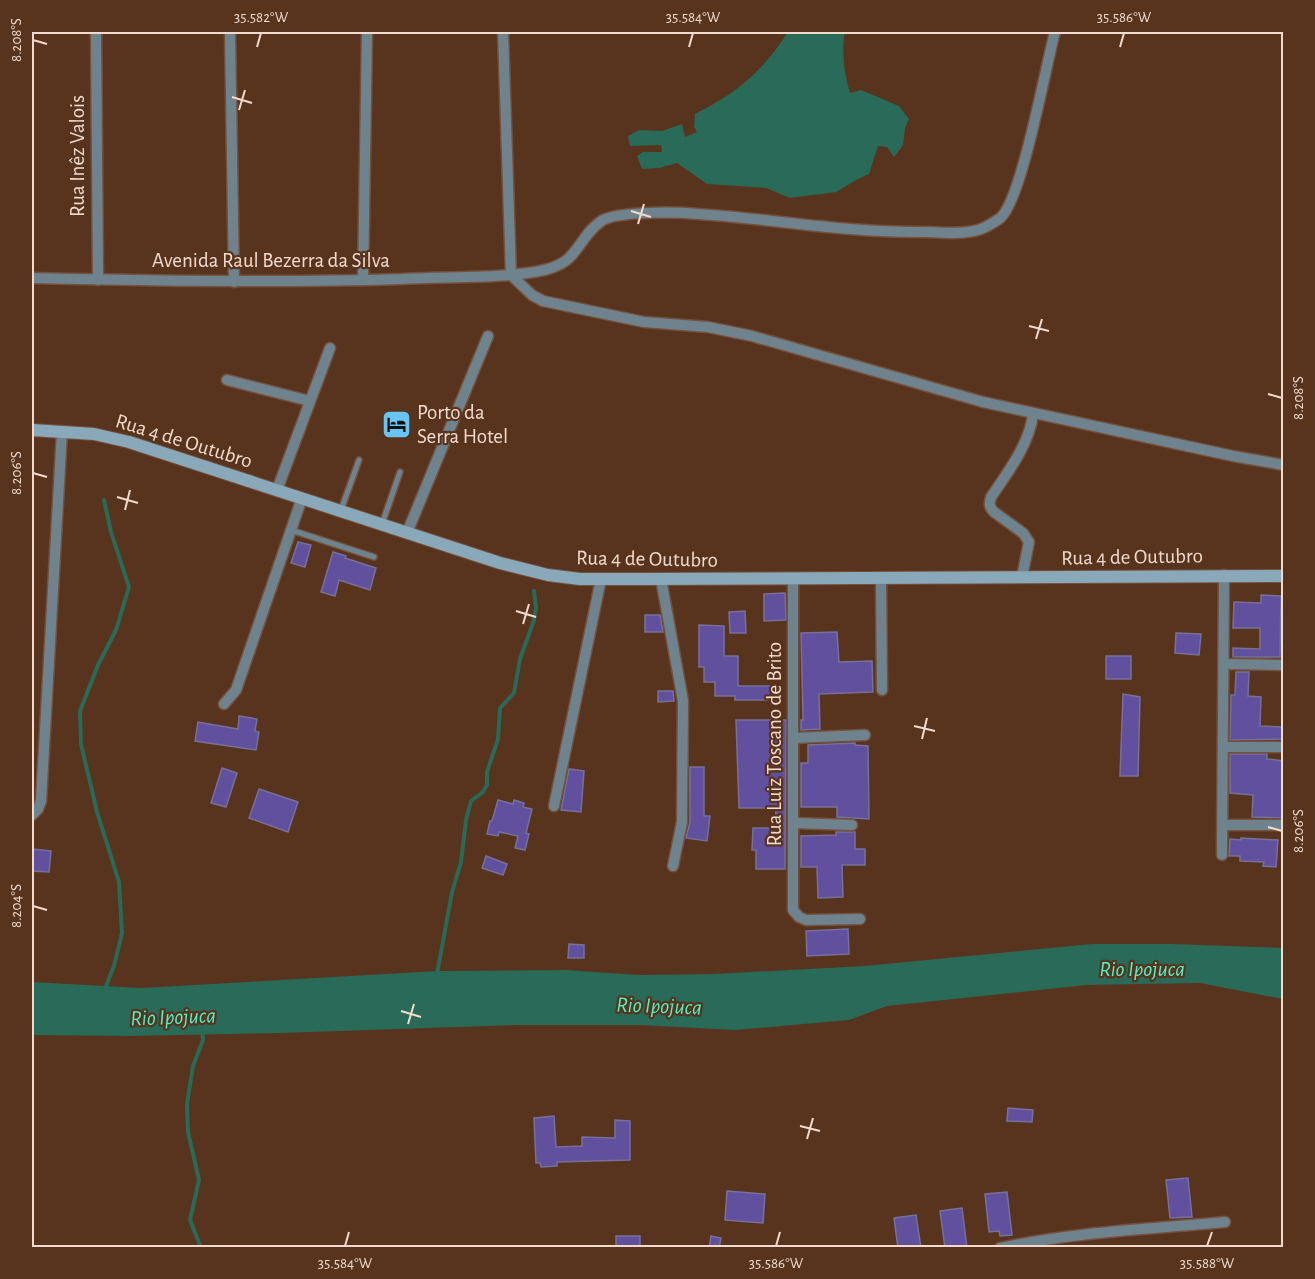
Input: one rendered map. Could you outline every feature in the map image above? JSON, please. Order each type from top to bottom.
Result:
[{"type":"main road","name":"Rua 4 de Outubro","points":[[32,430],[94,434],[129,442],[381,525],[548,576],[601,579],[1284,576]]},
{"type":"street","name":"Rua Inêz Valois","points":[[96,32],[98,280]]},
{"type":"street","points":[[230,32],[234,282]]},
{"type":"street","points":[[363,280],[367,32]]},
{"type":"street","points":[[503,32],[511,275],[532,295],[543,301],[644,322],[708,327],[752,336],[983,402],[1284,465]]},
{"type":"street","name":"Avenida Raul Bezerra da Silva","points":[[32,278],[234,282],[511,275],[552,268],[561,264],[569,258],[593,228],[603,220],[615,216],[696,213],[795,225],[892,232],[976,231],[1003,217],[1010,205],[1021,171],[1054,32]]},
{"type":"street","points":[[407,533],[488,336]]},
{"type":"street","points":[[277,490],[330,348]]},
{"type":"street","points":[[227,380],[310,401]]},
{"type":"street","points":[[1022,577],[1029,542],[1023,533],[994,512],[989,503],[1014,464],[1033,414]]},
{"type":"street","points":[[32,815],[38,809],[41,801],[62,431]]},
{"type":"street","points":[[224,704],[236,690],[302,498]]},
{"type":"street","points":[[1222,855],[1224,575]]},
{"type":"street","points":[[554,806],[601,579]]},
{"type":"street","points":[[661,579],[683,701],[682,822],[673,866]]},
{"type":"street","name":"Rua Luiz Toscano de Brito","points":[[793,579],[795,823],[793,910],[799,917],[806,920],[860,920]]},
{"type":"street","points":[[881,579],[882,690]]},
{"type":"street","points":[[1225,664],[1284,665]]},
{"type":"street","points":[[793,738],[865,735]]},
{"type":"street","points":[[1223,747],[1284,747]]},
{"type":"street","points":[[795,823],[852,825]]},
{"type":"street","points":[[1224,825],[1284,825]]},
{"type":"street","points":[[1000,1248],[1084,1234],[1225,1222]]},
{"type":"lane","points":[[341,512],[359,460]]},
{"type":"lane","points":[[381,525],[400,472]]},
{"type":"lane","points":[[291,530],[374,558]]},
{"type":"water","points":[[788,32],[845,32],[844,62],[850,93],[861,90],[899,106],[909,119],[905,128],[903,145],[894,157],[887,147],[878,146],[869,174],[836,192],[790,198],[766,188],[707,184],[677,163],[659,168],[642,169],[637,156],[643,152],[662,152],[661,145],[630,146],[628,136],[639,130],[662,131],[682,124],[685,137],[697,132],[694,127],[695,114],[724,98],[748,80],[768,59]]},
{"type":"water","name":"Rio Ipojuca","points":[[1092,944],[1283,948],[1283,999],[1200,983],[1086,985],[887,1006],[849,1020],[735,1030],[639,1025],[519,1025],[280,1033],[32,1035],[32,982],[141,988],[438,971],[566,970],[638,975],[714,974],[864,966]]},
{"type":"building","points":[[298,542],[311,545],[305,567],[291,563]]},
{"type":"building","points":[[333,552],[376,568],[370,590],[339,580],[335,596],[321,592]]},
{"type":"building","points":[[785,593],[786,620],[764,621],[764,594]]},
{"type":"building","points":[[1261,595],[1281,596],[1280,657],[1233,657],[1233,648],[1260,649],[1260,628],[1233,628],[1234,602],[1261,603]]},
{"type":"building","points":[[745,611],[746,633],[730,633],[729,612]]},
{"type":"building","points":[[645,615],[660,615],[663,632],[645,632]]},
{"type":"building","points":[[699,625],[724,626],[724,656],[738,656],[738,686],[780,686],[780,700],[735,700],[735,696],[715,696],[715,682],[704,682],[704,667],[699,667]]},
{"type":"building","points":[[837,632],[839,662],[872,661],[873,692],[819,694],[820,729],[801,730],[801,720],[803,720],[801,633]]},
{"type":"building","points":[[1176,633],[1201,634],[1199,655],[1175,653]]},
{"type":"building","points":[[1106,656],[1131,656],[1131,679],[1106,679]]},
{"type":"building","points":[[1236,672],[1249,672],[1248,696],[1261,697],[1260,726],[1284,727],[1284,739],[1230,740],[1231,695],[1235,695]]},
{"type":"building","points":[[658,691],[673,691],[674,701],[658,702]]},
{"type":"building","points":[[1123,694],[1140,697],[1138,776],[1120,776]]},
{"type":"building","points":[[239,716],[257,719],[255,731],[259,732],[256,750],[195,741],[198,722],[238,729]]},
{"type":"building","points":[[736,720],[786,720],[785,869],[756,869],[756,850],[752,850],[753,828],[775,828],[776,808],[739,808]]},
{"type":"building","points":[[855,743],[855,745],[868,746],[869,819],[837,817],[837,807],[801,807],[801,763],[808,763],[808,745]]},
{"type":"building","points":[[1230,754],[1267,754],[1267,759],[1284,761],[1284,818],[1252,817],[1253,795],[1230,793]]},
{"type":"building","points":[[690,767],[704,767],[704,816],[710,816],[707,841],[686,838],[690,822]]},
{"type":"building","points":[[222,768],[237,773],[226,807],[211,803]]},
{"type":"building","points":[[569,769],[584,771],[581,812],[561,810]]},
{"type":"building","points":[[259,789],[298,802],[288,832],[249,818]]},
{"type":"building","points":[[498,800],[513,804],[514,800],[524,803],[523,807],[532,809],[526,833],[529,834],[525,850],[515,848],[518,836],[499,832],[498,836],[487,834]]},
{"type":"building","points":[[836,832],[855,832],[855,849],[865,849],[865,865],[842,865],[843,897],[818,898],[817,867],[801,867],[801,836],[836,835]]},
{"type":"building","points":[[1241,838],[1278,840],[1276,867],[1263,866],[1264,862],[1240,861],[1240,856],[1229,856],[1230,839],[1241,840]]},
{"type":"building","points":[[32,849],[51,851],[49,872],[32,871]]},
{"type":"building","points":[[486,856],[507,864],[503,875],[482,868]]},
{"type":"building","points":[[848,929],[849,954],[807,956],[806,931]]},
{"type":"building","points":[[569,944],[584,945],[584,958],[568,958]]},
{"type":"building","points":[[1008,1108],[1033,1110],[1032,1122],[1007,1121]]},
{"type":"building","points":[[554,1116],[556,1147],[582,1146],[582,1137],[615,1138],[615,1120],[630,1121],[630,1160],[557,1162],[557,1166],[541,1167],[540,1163],[536,1163],[534,1118]]},
{"type":"building","points":[[1188,1178],[1192,1217],[1170,1218],[1166,1180]]},
{"type":"building","points":[[727,1191],[765,1194],[763,1223],[725,1220]]},
{"type":"building","points":[[1007,1192],[1012,1235],[1000,1236],[999,1231],[989,1232],[985,1194]]},
{"type":"building","points":[[962,1208],[967,1248],[945,1248],[940,1211]]},
{"type":"building","points":[[916,1215],[921,1248],[898,1248],[894,1218]]},
{"type":"building","points":[[616,1236],[640,1236],[640,1248],[616,1248]]},
{"type":"building","points":[[711,1236],[721,1238],[719,1248],[709,1248]]},
{"type":"waterway","points":[[104,500],[111,532],[129,587],[116,630],[98,665],[80,711],[81,744],[97,812],[119,882],[122,933],[114,966],[104,991]]},
{"type":"waterway","points":[[437,974],[452,892],[461,862],[466,820],[471,801],[483,792],[487,785],[487,772],[498,739],[500,708],[514,693],[520,659],[534,620],[536,608],[534,591]]},
{"type":"waterway","points":[[201,1248],[190,1220],[199,1180],[188,1132],[187,1104],[193,1066],[203,1040],[202,1030]]},
{"type":"place","name":"Porto da Serra Hotel","points":[[396,424]]}]
